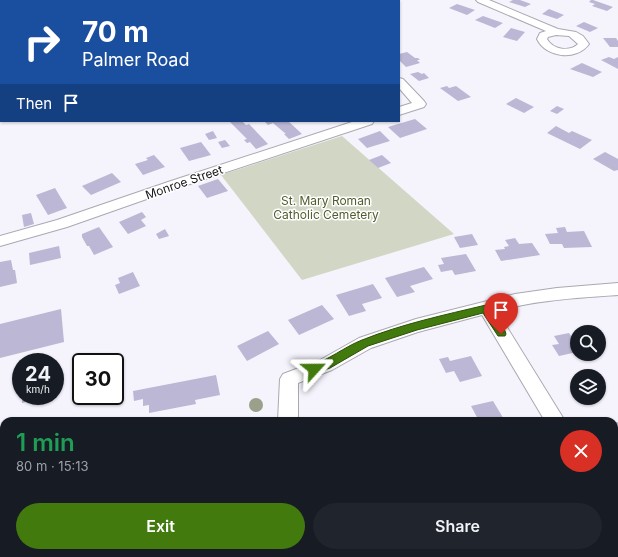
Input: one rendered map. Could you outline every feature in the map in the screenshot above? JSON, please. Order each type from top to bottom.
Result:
[{"type":"street","points":[[481,0],[556,32]]},
{"type":"street","points":[[400,82],[420,104],[400,111]]},
{"type":"street","name":"Monroe Street","points":[[0,241],[62,224],[365,122]]},
{"type":"street","points":[[288,417],[290,379],[326,365],[365,343],[416,326],[516,300],[557,294],[618,289]]},
{"type":"street","points":[[486,308],[553,417]]},
{"type":"green space","name":"St. Mary Roman Catholic Cemetery","points":[[342,136],[454,234],[302,280],[221,175]]},
{"type":"building","points":[[513,0],[520,0],[531,4],[525,7],[509,2]]},
{"type":"building","points":[[591,0],[613,7],[607,11],[592,6],[595,4],[589,2]]},
{"type":"building","points":[[457,4],[475,10],[467,15],[449,8]]},
{"type":"building","points":[[549,9],[564,15],[557,19],[542,14]]},
{"type":"building","points":[[483,16],[503,23],[495,28],[475,20]]},
{"type":"building","points":[[584,22],[598,28],[590,32],[576,26]]},
{"type":"building","points":[[511,28],[525,32],[517,41],[503,37]]},
{"type":"building","points":[[603,38],[616,38],[618,41],[618,47],[610,47]]},
{"type":"building","points":[[407,52],[415,58],[418,58],[420,60],[417,60],[420,63],[406,67],[400,61],[400,54]]},
{"type":"building","points":[[609,57],[614,59],[618,57],[618,69],[601,60]]},
{"type":"building","points":[[582,63],[602,72],[593,77],[570,69]]},
{"type":"building","points":[[418,72],[422,74],[424,73],[429,78],[419,81],[410,74]]},
{"type":"building","points":[[447,86],[449,88],[456,86],[471,97],[458,101],[440,88]]},
{"type":"building","points":[[516,98],[534,107],[524,113],[506,104]]},
{"type":"building","points":[[557,106],[564,109],[557,114],[550,111]]},
{"type":"building","points":[[415,119],[427,129],[400,138],[388,127]]},
{"type":"building","points":[[230,122],[243,122],[246,125],[249,124],[268,144],[256,149],[250,142],[247,143],[244,140],[247,139]]},
{"type":"building","points":[[265,122],[289,122],[302,134],[289,139],[284,134],[286,134],[273,123],[268,125]]},
{"type":"building","points":[[556,126],[569,133],[572,131],[592,140],[580,149],[547,133]]},
{"type":"building","points":[[213,131],[217,138],[209,140],[205,134]]},
{"type":"building","points":[[380,131],[390,141],[367,148],[358,139]]},
{"type":"building","points":[[225,140],[230,146],[222,148],[218,142]]},
{"type":"building","points":[[201,142],[211,155],[189,161],[180,148]]},
{"type":"building","points":[[605,152],[618,159],[618,170],[614,171],[593,159]]},
{"type":"building","points":[[154,155],[165,167],[143,175],[135,164],[148,160],[146,158]]},
{"type":"building","points":[[382,155],[391,163],[378,168],[369,160]]},
{"type":"building","points":[[112,173],[121,182],[91,195],[82,186]]},
{"type":"building","points":[[218,179],[228,191],[207,198],[198,186]]},
{"type":"building","points":[[55,188],[67,208],[48,215],[36,195]]},
{"type":"building","points":[[142,212],[146,217],[141,220],[146,226],[128,234],[119,222]]},
{"type":"building","points":[[31,213],[34,224],[24,227],[22,215]]},
{"type":"building","points":[[99,227],[113,247],[94,255],[89,246],[87,246],[82,234]]},
{"type":"building","points":[[565,227],[567,232],[584,231],[592,247],[564,248],[562,244],[550,244],[545,234],[558,233],[556,228]]},
{"type":"building","points":[[165,229],[169,236],[159,239],[156,234]]},
{"type":"building","points":[[472,234],[478,245],[460,248],[454,237]]},
{"type":"building","points":[[515,238],[519,244],[532,243],[540,255],[501,261],[495,250],[505,249],[504,247],[509,246],[505,240]]},
{"type":"building","points":[[59,246],[61,258],[30,265],[29,253]]},
{"type":"building","points":[[466,254],[476,271],[455,275],[452,270],[441,272],[438,265],[444,264],[441,258]]},
{"type":"building","points":[[11,260],[13,270],[15,270],[17,283],[0,287],[0,262]]},
{"type":"building","points":[[424,267],[433,279],[410,286],[415,292],[397,297],[385,278]]},
{"type":"building","points":[[133,272],[140,286],[119,294],[115,285],[120,283],[118,278]]},
{"type":"building","points":[[373,284],[382,298],[362,304],[366,311],[349,316],[336,295]]},
{"type":"building","points":[[322,305],[334,319],[299,335],[288,320]]},
{"type":"building","points":[[61,309],[64,342],[20,353],[12,353],[12,355],[0,358],[0,324]]},
{"type":"building","points":[[268,331],[279,344],[247,361],[237,346]]},
{"type":"building","points":[[569,333],[570,354],[559,356],[552,345],[559,344],[554,336]]},
{"type":"building","points":[[471,356],[482,376],[460,382],[454,371],[446,373],[439,359],[448,357],[450,361]]},
{"type":"building","points":[[216,375],[220,395],[195,400],[196,404],[149,413],[149,405],[143,406],[143,399],[134,401],[133,391]]},
{"type":"building","points":[[493,401],[503,417],[477,417],[471,406]]},
{"type":"route","points":[[314,369],[326,365],[365,343],[416,326],[486,308],[501,334]]}]
